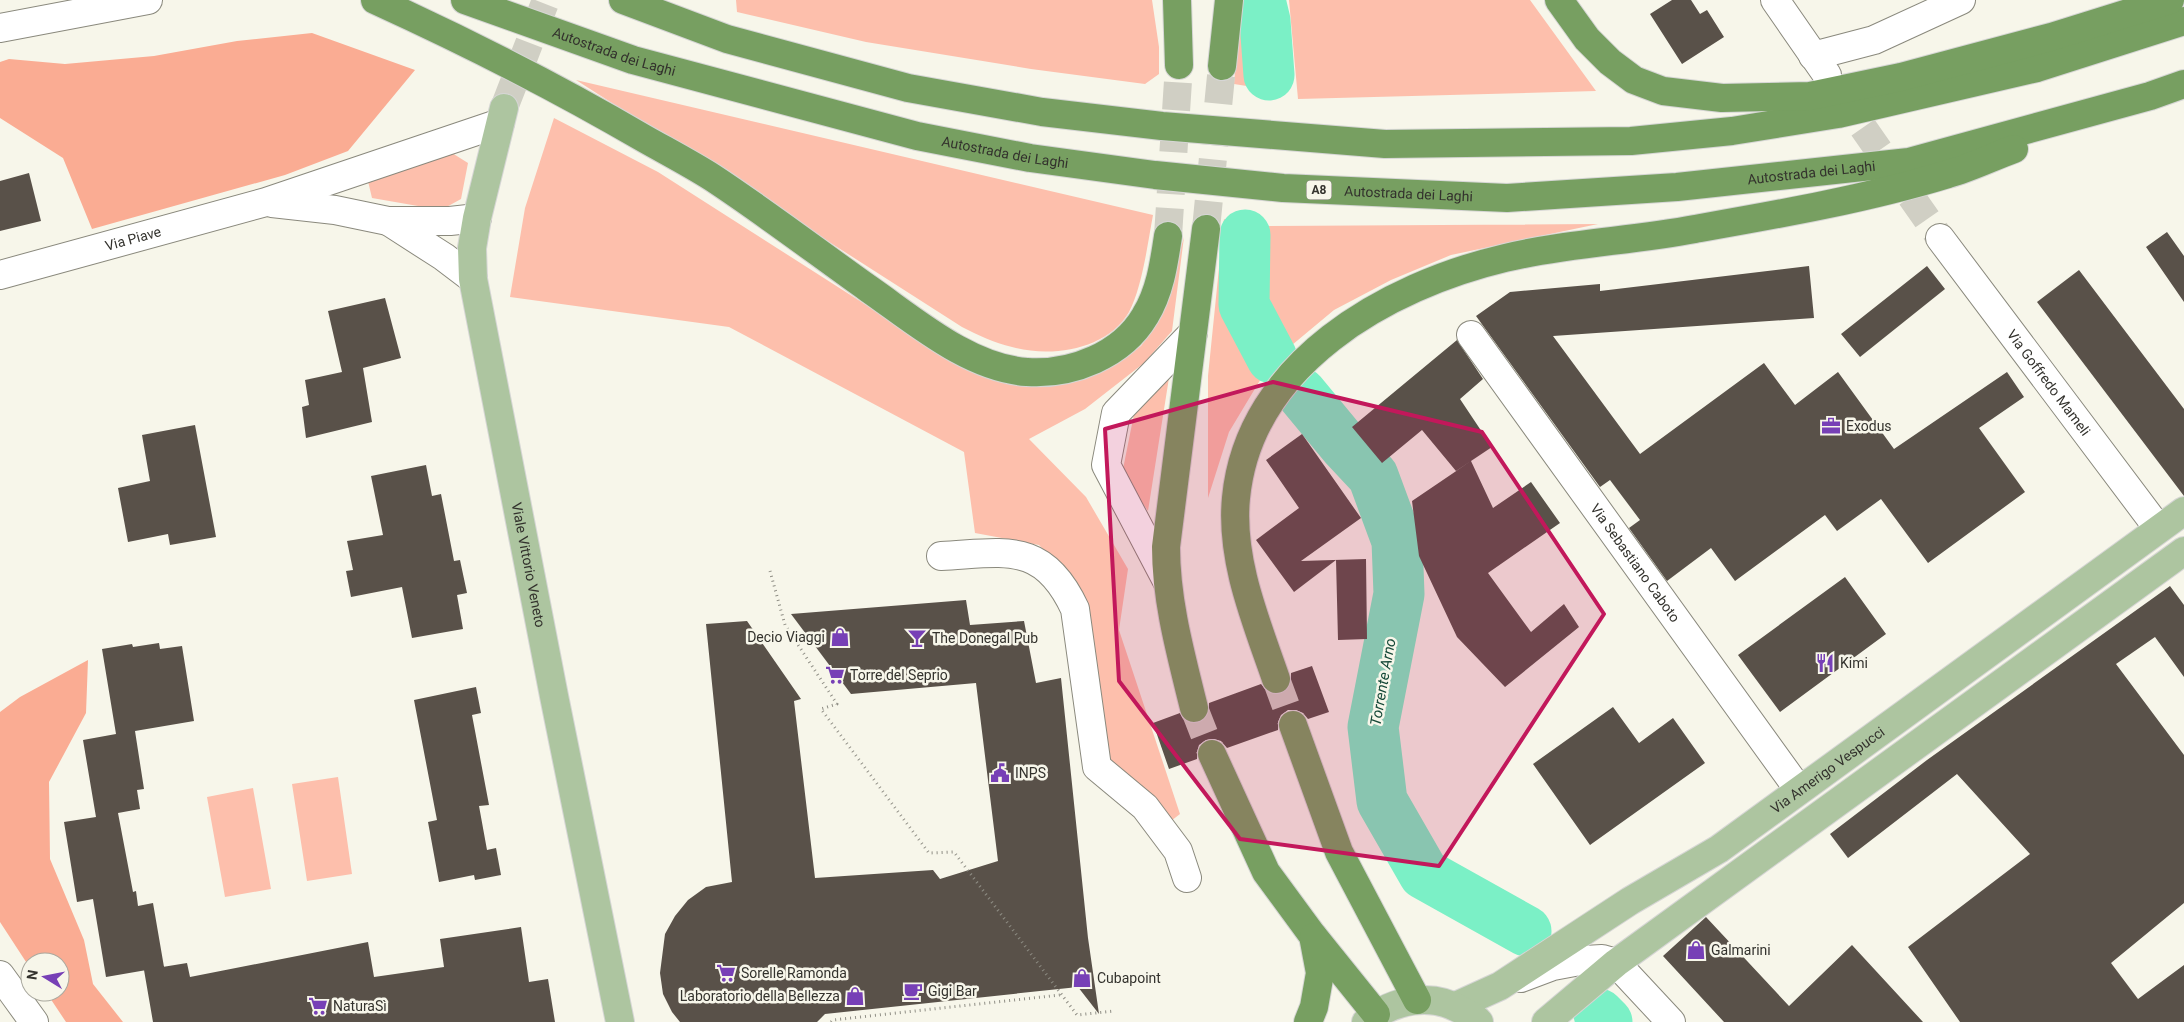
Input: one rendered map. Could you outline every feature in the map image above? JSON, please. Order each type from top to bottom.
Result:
[{"type":"highway","points":[[375,0],[440,30],[600,112],[712,178],[941,340],[1000,368],[1028,372],[1059,371],[1088,362],[1114,350],[1135,330],[1153,301],[1164,264],[1168,236]]},
{"type":"highway","name":"Autostrada dei Laghi","points":[[465,0],[633,60],[917,136],[1030,158],[1155,175],[1283,188],[1507,198],[1677,187],[1908,162],[2150,96],[2184,84]]},
{"type":"highway","points":[[623,0],[727,39],[908,88],[1051,114],[1162,126],[1385,144],[1631,141],[1741,130],[1838,114],[2037,68],[2184,21]]},
{"type":"highway","points":[[1177,0],[1179,65]]},
{"type":"highway","points":[[1222,66],[1229,0]]},
{"type":"highway","points":[[1559,0],[1587,39],[1610,62],[1634,80],[1663,91],[1722,98],[1810,96],[1901,78],[2051,37],[2170,0]]},
{"type":"highway","points":[[1276,679],[1246,590],[1239,555],[1235,529],[1236,497],[1240,474],[1258,426],[1287,380],[1305,359],[1353,321],[1388,300],[1424,282],[1506,257],[1552,248],[1692,230],[1867,195],[1949,174],[2150,96]]},
{"type":"highway","points":[[1194,708],[1178,642],[1167,581],[1166,547],[1206,229]]},
{"type":"highway","points":[[1293,725],[1339,852],[1417,1000]]},
{"type":"highway","points":[[1212,754],[1266,872],[1313,936],[1365,1019]]},
{"type":"highway","points":[[1308,1022],[1314,1007],[1320,973],[1313,936]]},
{"type":"main road","name":"Viale Vittorio Veneto","points":[[502,116],[477,218],[472,248],[474,279],[554,696],[620,1022]]},
{"type":"main road","name":"Via Amerigo Vespucci","points":[[1456,1006],[1500,986],[1630,901],[1719,849],[2158,528],[2184,511]]},
{"type":"main road","points":[[1546,1022],[1616,963],[2182,558]]},
{"type":"main road","points":[[1365,1019],[1396,1004],[1417,1000],[1437,1000],[1456,1006],[1479,1022]]},
{"type":"street","points":[[0,28],[148,0]]},
{"type":"street","points":[[1775,0],[1820,65],[1961,0]]},
{"type":"street","name":"Via Piave","points":[[0,275],[266,202],[502,116]]},
{"type":"street","name":"Via Piave","points":[[266,202],[335,210],[388,221],[450,221],[477,218]]},
{"type":"street","name":"Via Piave","points":[[388,221],[474,279]]},
{"type":"street","name":"Via Goffredo Mameli","points":[[1940,238],[2158,528]]},
{"type":"street","points":[[1167,581],[1106,465],[1116,413],[1193,332]]},
{"type":"street","name":"Via Sebastiano Caboto","points":[[1471,335],[1799,790]]},
{"type":"street","points":[[941,556],[1010,553],[1030,557],[1048,569],[1067,591],[1076,609],[1097,767],[1145,807],[1178,851],[1187,878]]},
{"type":"street","points":[[1500,986],[1553,966],[1602,959],[1616,963],[1671,1022]]},
{"type":"street","points":[[0,975],[34,1022]]},
{"type":"path","points":[[770,571],[785,625],[837,704],[820,709],[929,853],[954,852],[1060,995],[1077,1015],[1114,1012]]},
{"type":"path","points":[[832,1022],[833,1020],[1060,995]]},
{"type":"highlighted area","points":[[1273,382],[1482,432],[1604,614],[1439,866],[1240,839],[1119,681],[1105,429]]},
{"type":"shaded area","points":[[736,0],[1152,0],[1159,47],[1159,74],[1145,84],[1031,69],[866,42],[737,12]]},
{"type":"shaded area","points":[[1241,0],[1250,0],[1258,55],[1253,87],[1234,84]]},
{"type":"shaded area","points":[[1289,0],[1530,0],[1596,91],[1298,99]]},
{"type":"shaded area","points":[[312,33],[415,70],[348,151],[285,175],[92,229],[63,158],[0,118],[0,62],[9,59],[65,64],[154,56],[237,41]]},
{"type":"shaded area","points":[[576,80],[1153,215],[1144,265],[1134,302],[1119,325],[1107,335],[1093,343],[1077,348],[1044,352],[1027,350],[992,341],[962,327]]},
{"type":"shaded area","points":[[554,118],[658,172],[960,365],[1027,387],[1086,379],[1141,346],[1161,316],[1184,237],[1172,331],[1144,363],[1085,409],[1029,439],[1086,497],[1128,569],[1119,630],[1180,814],[1167,824],[1105,764],[1078,585],[1039,545],[975,533],[964,452],[729,327],[510,297],[525,208]]},
{"type":"shaded area","points":[[452,153],[468,163],[461,199],[441,210],[372,198],[367,177]]},
{"type":"shaded area","points":[[1224,219],[1230,222],[1230,320],[1262,377],[1229,432],[1208,498],[1208,376]]},
{"type":"shaded area","points":[[1598,224],[1451,255],[1391,280],[1334,310],[1292,345],[1277,332],[1272,323],[1266,281],[1268,226]]},
{"type":"shaded area","points":[[1171,365],[1148,511],[1122,474],[1134,414]]},
{"type":"shaded area","points":[[88,660],[86,713],[49,782],[50,859],[84,940],[93,984],[123,1022],[66,1022],[53,1002],[70,1002],[70,952],[20,953],[0,922],[0,712],[20,697]]},
{"type":"shaded area","points":[[338,777],[352,874],[307,881],[292,784]]},
{"type":"shaded area","points":[[253,788],[271,889],[225,897],[207,797]]},
{"type":"building","points":[[1672,0],[1691,0],[1700,14],[1707,10],[1724,37],[1682,64],[1650,14]]},
{"type":"building","points":[[29,173],[41,221],[0,231],[0,181]]},
{"type":"building","points":[[2167,232],[2184,256],[2184,302],[2146,247]]},
{"type":"building","points":[[1809,266],[1814,318],[1553,336],[1640,454],[1764,363],[1795,405],[1838,372],[1894,449],[2007,372],[2024,397],[1979,428],[2025,492],[1928,563],[1881,499],[1837,531],[1825,515],[1735,581],[1711,548],[1667,581],[1629,528],[1640,520],[1610,480],[1600,487],[1476,316],[1510,292],[1600,284],[1600,291]]},
{"type":"building","points":[[1927,266],[1945,289],[1860,357],[1841,334]]},
{"type":"building","points":[[2079,270],[2184,409],[2184,496],[2037,302]]},
{"type":"building","points":[[385,298],[401,358],[363,368],[372,422],[306,438],[302,407],[309,405],[305,380],[342,372],[328,311]]},
{"type":"building","points":[[1457,340],[1483,379],[1460,399],[1492,447],[1456,471],[1422,430],[1382,463],[1352,427]]},
{"type":"building","points":[[195,425],[216,537],[170,545],[168,534],[128,542],[118,488],[150,481],[142,435]]},
{"type":"building","points":[[1302,434],[1361,518],[1301,561],[1366,559],[1367,639],[1338,640],[1336,560],[1294,592],[1256,540],[1299,508],[1266,460]]},
{"type":"building","points":[[1471,461],[1493,508],[1531,482],[1560,523],[1488,573],[1531,632],[1564,604],[1579,627],[1505,687],[1457,637],[1419,556],[1412,501]]},
{"type":"building","points":[[426,465],[432,496],[441,494],[454,561],[460,560],[467,593],[457,595],[463,629],[412,638],[402,587],[351,597],[346,571],[353,570],[347,541],[383,535],[371,476]]},
{"type":"building","points":[[1845,577],[1886,634],[1780,712],[1738,655]]},
{"type":"building","points":[[2170,586],[2184,605],[2184,677],[2155,637],[2116,664],[2184,755],[2184,903],[2111,963],[2138,999],[2184,965],[2184,1022],[1960,1022],[1908,947],[2030,854],[1957,774],[1848,858],[1830,834],[1927,760]]},
{"type":"building","points":[[966,600],[970,625],[1024,621],[1036,683],[1061,678],[1088,938],[1099,1014],[1078,987],[825,1014],[817,1022],[680,1022],[672,1012],[663,994],[660,973],[665,934],[675,916],[688,900],[706,887],[732,882],[706,624],[747,621],[801,699],[794,701],[815,878],[933,870],[940,879],[998,861],[976,683],[851,694],[791,614]]},
{"type":"building","points":[[159,643],[160,649],[182,646],[194,721],[135,731],[144,789],[137,790],[140,809],[118,813],[133,892],[136,891],[138,906],[153,903],[164,967],[106,977],[93,899],[77,902],[64,822],[96,817],[83,740],[116,734],[102,649],[132,644],[133,647]]},
{"type":"building","points":[[1312,666],[1329,712],[1308,719],[1303,713],[1296,710],[1288,710],[1281,715],[1278,722],[1278,730],[1227,748],[1221,741],[1214,739],[1206,740],[1199,745],[1197,759],[1169,769],[1153,723],[1180,713],[1183,719],[1189,723],[1198,723],[1204,720],[1209,713],[1209,703],[1261,684],[1273,694],[1282,694],[1288,690],[1291,682],[1291,673]]},
{"type":"building","points":[[476,687],[481,713],[472,715],[489,805],[479,806],[487,850],[496,848],[501,875],[475,880],[474,875],[439,882],[428,822],[437,820],[414,700]]},
{"type":"building","points":[[1613,707],[1639,743],[1673,718],[1705,763],[1590,845],[1533,764]]},
{"type":"building","points":[[1706,917],[1789,1006],[1852,945],[1923,1022],[1724,1022],[1663,956]]},
{"type":"building","points":[[521,927],[529,982],[548,979],[555,1022],[153,1022],[144,970],[187,963],[190,977],[368,942],[374,977],[444,967],[440,939]]},
{"type":"waterway","name":"Torrente Arno","points":[[1260,0],[1265,21],[1269,75]]},
{"type":"waterway","name":"Torrente Arno","points":[[1245,235],[1244,305],[1272,358]]},
{"type":"waterway","name":"Torrente Arno","points":[[1301,393],[1344,445],[1373,476],[1397,541],[1399,594],[1373,727],[1382,801],[1424,874],[1526,931]]},
{"type":"waterway","name":"Torrente Arno","points":[[1599,1014],[1607,1022]]},
{"type":"tunnel","points":[[504,108],[546,0]]},
{"type":"tunnel","points":[[1168,236],[1179,65]]},
{"type":"tunnel","points":[[1206,229],[1222,66]]},
{"type":"tunnel","points":[[1839,93],[1940,238]]},
{"type":"tunnel","points":[[1276,679],[1293,725]]},
{"type":"tunnel","points":[[1194,708],[1212,754]]},
{"type":"place","name":"Exodus","points":[[1831,426]]},
{"type":"place","name":"Decio Viaggi","points":[[840,637]]},
{"type":"place","name":"The Donegal Pub","points":[[917,638]]},
{"type":"place","name":"Kimi","points":[[1825,663]]},
{"type":"place","name":"Torre del Seprio","points":[[835,675]]},
{"type":"place","name":"INPS","points":[[1000,773]]},
{"type":"place","name":"Galmarini","points":[[1696,950]]},
{"type":"place","name":"Sorelle Ramonda","points":[[726,973]]},
{"type":"place","name":"Cubapoint","points":[[1082,978]]},
{"type":"place","name":"Gigi Bar","points":[[913,991]]},
{"type":"place","name":"Laboratorio della Bellezza","points":[[855,996]]},
{"type":"place","name":"NaturaSì","points":[[318,1006]]}]
